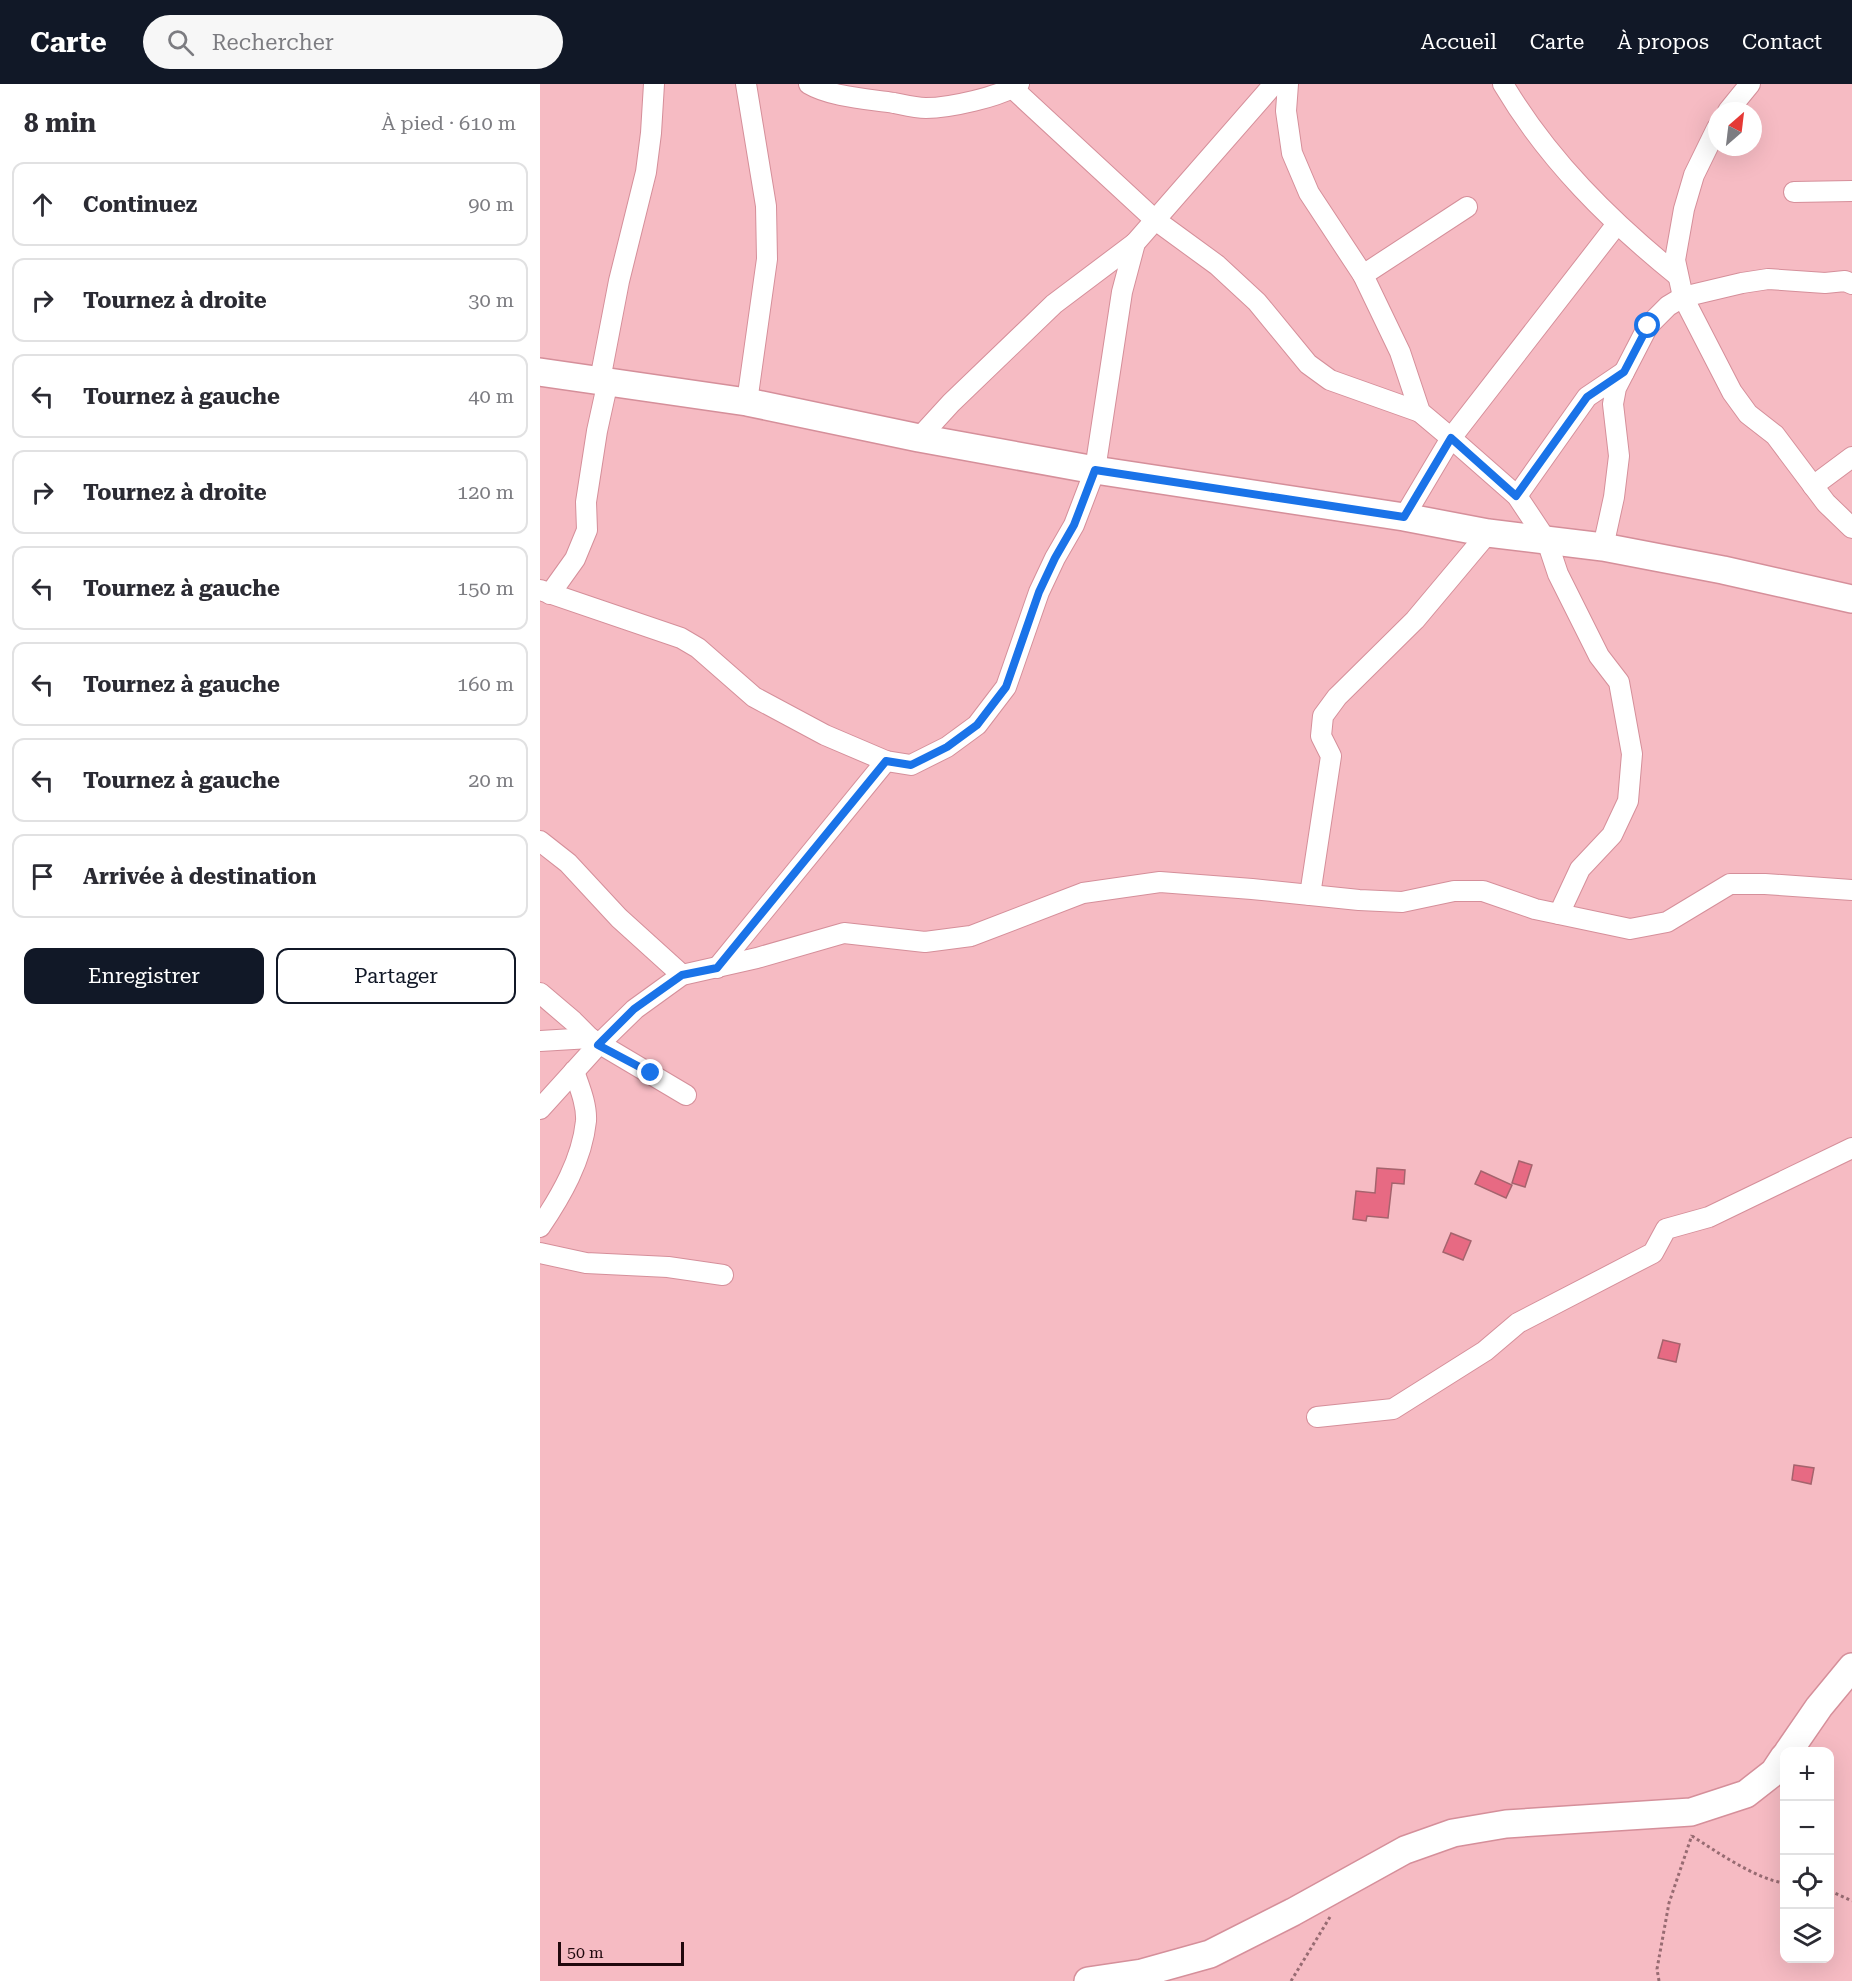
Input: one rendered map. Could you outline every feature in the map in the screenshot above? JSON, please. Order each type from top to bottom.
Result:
[{"type":"street","points":[[654,84],[646,172],[619,281],[604,380],[586,502],[587,530],[575,559],[545,592],[681,638],[698,648],[753,697],[825,735],[886,761],[911,765],[947,747],[977,725],[1006,687],[1039,592],[1074,525],[1095,470],[1122,292],[1135,243]]},
{"type":"street","points":[[746,84],[766,206],[767,259],[747,402]]},
{"type":"street","points":[[809,84],[816,88],[844,94],[925,108],[969,102],[1013,86],[1155,219],[1225,272],[1257,302],[1308,364],[1330,380],[1420,412],[1516,496],[1546,541],[1558,574],[1599,656],[1619,682],[1632,754],[1628,801],[1612,835],[1580,868],[1559,914]]},
{"type":"street","points":[[919,438],[967,387],[1054,304],[1135,243],[1274,84]]},
{"type":"street","points":[[1288,84],[1286,111],[1292,153],[1309,193],[1363,275],[1401,352],[1420,412]]},
{"type":"street","points":[[1503,84],[1522,116],[1571,176],[1617,224],[1678,276]]},
{"type":"street","points":[[1735,102],[1750,84]]},
{"type":"street","points":[[1708,146],[1694,175],[1684,209],[1675,260],[1683,297],[1732,392],[1748,414],[1776,435],[1826,503],[1852,528]]},
{"type":"street","points":[[1794,192],[1852,191]]},
{"type":"street","points":[[1363,275],[1467,207]]},
{"type":"street","points":[[1404,517],[1451,438],[1617,224]]},
{"type":"street","points":[[1603,547],[1614,497],[1619,456],[1613,404],[1616,388],[1648,326],[1668,306],[1683,297],[1768,279],[1825,283],[1845,281],[1852,284]]},
{"type":"street","points":[[540,372],[747,402],[919,438],[1095,470],[1404,517],[1488,533],[1603,547],[1723,570],[1852,599]]},
{"type":"street","points":[[1516,496],[1587,397],[1624,372]]},
{"type":"street","points":[[1813,486],[1852,458]]},
{"type":"street","points":[[1310,895],[1331,756],[1321,736],[1323,716],[1337,697],[1415,620],[1488,533]]},
{"type":"street","points":[[717,968],[886,761]]},
{"type":"street","points":[[540,841],[568,863],[619,918],[682,975]]},
{"type":"street","points":[[540,1109],[574,1071],[594,1041],[682,975],[717,968],[844,933],[924,942],[970,936],[1083,893],[1160,882],[1402,902],[1454,891],[1483,891],[1535,909],[1630,929],[1666,922],[1730,884],[1765,884],[1852,891]]},
{"type":"street","points":[[540,993],[594,1041],[686,1095]]},
{"type":"street","points":[[540,1041],[594,1041]]},
{"type":"street","points":[[540,1227],[558,1201],[572,1172],[586,1119],[584,1098],[574,1071]]},
{"type":"street","points":[[1317,1417],[1393,1409],[1485,1351],[1518,1323],[1653,1253],[1666,1229],[1709,1217],[1852,1148]]},
{"type":"street","points":[[540,1253],[586,1263],[668,1267],[723,1275]]},
{"type":"street","points":[[1791,1747],[1819,1707],[1852,1667]]},
{"type":"street","points":[[1088,1981],[1142,1973],[1210,1954],[1293,1912],[1405,1850],[1453,1833],[1506,1824],[1691,1812],[1746,1794],[1774,1772],[1780,1764]]},
{"type":"path","points":[[1661,1815],[1723,1856],[1773,1882],[1780,1883]]},
{"type":"path","points":[[1659,1981],[1657,1969],[1669,1903],[1692,1835]]},
{"type":"path","points":[[1291,1981],[1336,1909],[1341,1898],[1342,1885]]},
{"type":"path","points":[[1834,1893],[1852,1901]]},
{"type":"building","points":[[1519,1161],[1532,1165],[1525,1187],[1512,1183]]},
{"type":"building","points":[[1377,1168],[1405,1170],[1404,1184],[1392,1183],[1388,1218],[1367,1216],[1366,1221],[1353,1219],[1356,1191],[1375,1193]]},
{"type":"building","points":[[1481,1171],[1512,1185],[1506,1198],[1475,1184]]},
{"type":"building","points":[[1451,1233],[1471,1241],[1463,1260],[1443,1252]]},
{"type":"building","points":[[1663,1340],[1680,1344],[1676,1362],[1658,1358]]},
{"type":"building","points":[[1794,1465],[1814,1468],[1811,1484],[1792,1480]]},
{"type":"route","points":[[651,1073],[598,1045],[634,1009],[682,975],[717,968],[886,761],[911,765],[947,747],[977,725],[1006,687],[1039,592],[1074,525],[1095,470],[1404,517],[1451,438],[1516,496],[1587,397],[1603,384],[1624,372],[1648,326]]}]
